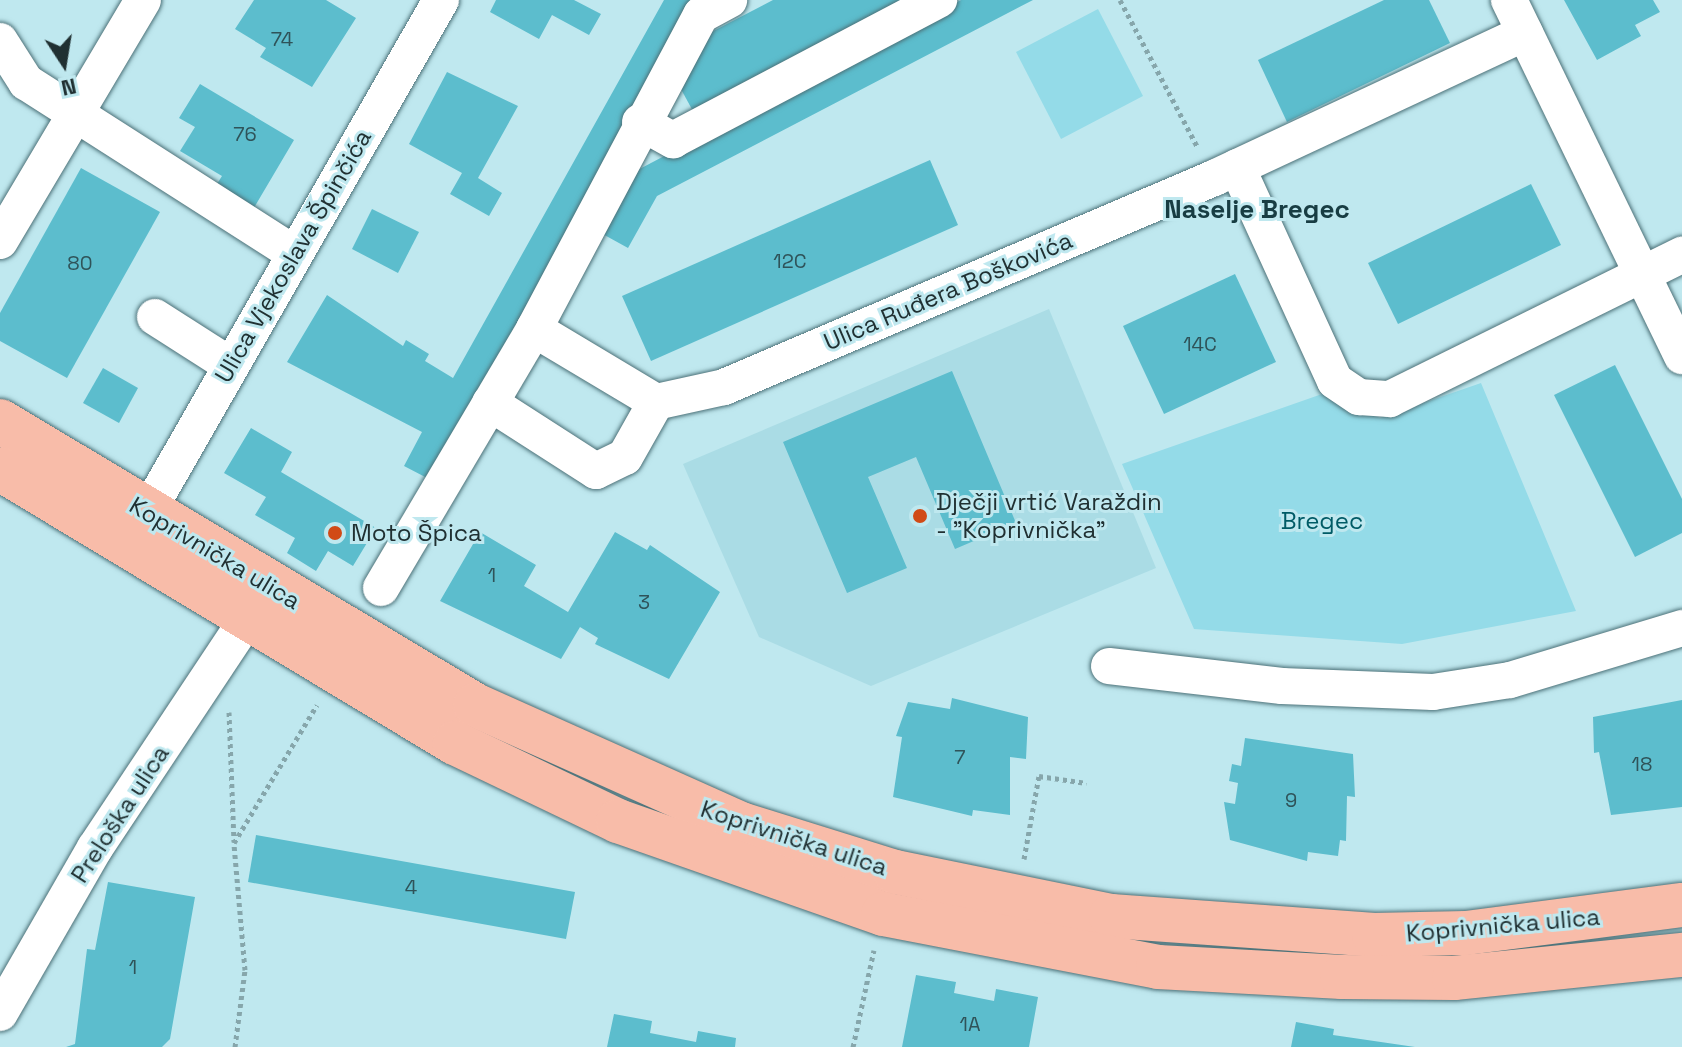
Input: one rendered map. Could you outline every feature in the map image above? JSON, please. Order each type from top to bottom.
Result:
[{"type":"main road","name":"Koprivnička ulica","points":[[0,421],[147,513],[475,705],[572,753],[741,824],[895,872],[1111,916],[1374,935],[1466,933],[1682,905]]},
{"type":"main road","name":"Koprivnička ulica","points":[[0,469],[455,743],[606,816],[816,894],[984,938],[1158,967],[1342,977],[1454,978],[1682,955]]},
{"type":"street","points":[[0,241],[73,112],[143,0]]},
{"type":"street","name":"Ulica Vjekoslava Špinčića","points":[[147,513],[441,0]]},
{"type":"street","points":[[381,588],[534,329],[640,122],[701,15],[729,0]]},
{"type":"street","points":[[640,122],[673,140],[939,0]]},
{"type":"street","points":[[1509,0],[1682,356]]},
{"type":"street","name":"Ulica Ruđera Boškovića","points":[[656,402],[724,387],[1226,172],[1525,33]]},
{"type":"street","points":[[0,41],[26,82],[295,254]]},
{"type":"street","points":[[1226,172],[1335,381],[1359,397],[1390,399],[1682,255]]},
{"type":"street","points":[[155,317],[230,365]]},
{"type":"street","points":[[490,403],[596,471],[625,457],[656,402],[534,329]]},
{"type":"street","name":"Preloška ulica","points":[[0,1013],[95,848],[247,619]]},
{"type":"street","points":[[1109,666],[1282,686],[1433,692],[1510,680],[1682,628]]},
{"type":"path","points":[[1120,0],[1226,172]]},
{"type":"path","points":[[234,843],[317,709],[315,698]]},
{"type":"path","points":[[229,712],[234,843],[245,970],[235,1047]]},
{"type":"path","points":[[1020,877],[1039,776],[1086,783]]},
{"type":"path","points":[[853,1047],[877,941]]},
{"type":"shaded area","name":"Dječji vrtić Varaždin - \"Koprivnička\"","points":[[1049,309],[1156,568],[871,686],[759,637],[683,464]]},
{"type":"green space","points":[[1098,9],[1143,96],[1061,139],[1016,52]]},
{"type":"green space","name":"Bregec","points":[[1481,383],[1576,611],[1402,644],[1194,629],[1122,464],[1322,394],[1380,418]]},
{"type":"building","points":[[254,0],[326,0],[356,18],[312,87],[260,57],[266,48],[235,29]]},
{"type":"building","points":[[496,0],[574,0],[601,14],[589,35],[552,15],[539,39],[490,12]]},
{"type":"building","points":[[664,0],[698,0],[429,479],[404,466],[422,432],[287,362],[327,295],[403,346],[406,340],[429,354],[425,361],[453,378]]},
{"type":"building","points":[[773,0],[913,0],[694,113],[676,80],[698,39]]},
{"type":"building","points":[[961,0],[1033,0],[657,196],[628,248],[599,232],[632,173]]},
{"type":"building","points":[[1384,0],[1429,0],[1450,43],[1287,122],[1258,60]]},
{"type":"building","points":[[1564,0],[1653,0],[1660,12],[1635,25],[1641,36],[1597,60]]},
{"type":"building","points":[[447,72],[518,106],[478,178],[502,193],[489,216],[450,194],[462,173],[409,144]]},
{"type":"building","points":[[200,84],[294,140],[248,218],[210,195],[222,176],[180,151],[195,127],[179,118]]},
{"type":"building","points":[[930,160],[958,225],[651,361],[622,296]]},
{"type":"building","points":[[81,168],[160,212],[67,378],[0,341],[0,313]]},
{"type":"building","points":[[1531,184],[1561,245],[1398,324],[1368,263]]},
{"type":"building","points":[[372,209],[419,232],[398,273],[352,249]]},
{"type":"building","points":[[1235,274],[1276,362],[1164,414],[1123,326]]},
{"type":"building","points":[[1615,365],[1682,499],[1682,533],[1635,557],[1554,395]]},
{"type":"building","points":[[103,368],[138,388],[119,423],[83,403]]},
{"type":"building","points":[[952,371],[1016,523],[955,549],[916,457],[868,477],[907,568],[847,593],[783,442]]},
{"type":"building","points":[[251,428],[292,452],[281,472],[376,528],[353,566],[328,551],[316,571],[287,553],[295,538],[255,515],[266,497],[224,473]]},
{"type":"building","points":[[480,532],[536,565],[524,586],[568,612],[615,532],[647,550],[650,545],[720,592],[669,679],[595,644],[598,638],[580,627],[561,659],[440,601]]},
{"type":"building","points":[[952,698],[1028,717],[1026,759],[1010,757],[1010,815],[973,810],[972,816],[893,797],[902,737],[896,736],[908,702],[950,709]]},
{"type":"building","points":[[1682,700],[1682,807],[1611,815],[1599,752],[1594,753],[1593,717]]},
{"type":"building","points":[[1245,738],[1353,754],[1355,797],[1347,796],[1346,841],[1340,840],[1338,856],[1308,852],[1307,861],[1230,840],[1224,802],[1235,804],[1238,783],[1229,781],[1232,764],[1241,766]]},
{"type":"building","points":[[256,835],[575,892],[566,939],[248,882]]},
{"type":"building","points":[[108,882],[195,897],[170,1039],[162,1047],[66,1047],[75,1044],[87,949],[95,950]]},
{"type":"building","points":[[916,975],[956,982],[954,993],[994,1001],[996,989],[1038,997],[1029,1047],[902,1047]]},
{"type":"building","points":[[614,1014],[652,1021],[650,1033],[696,1042],[698,1031],[736,1038],[735,1047],[607,1047]]},
{"type":"building","points":[[1296,1022],[1334,1029],[1333,1035],[1415,1047],[1291,1047]]},
{"type":"place","name":"Dječji vrtić Varaždin - \"Koprivnička\"","points":[[920,516]]},
{"type":"place","name":"Moto Špica","points":[[335,533]]},
{"type":"district","name":"Naselje Bregec","points":[[1257,210]]}]
